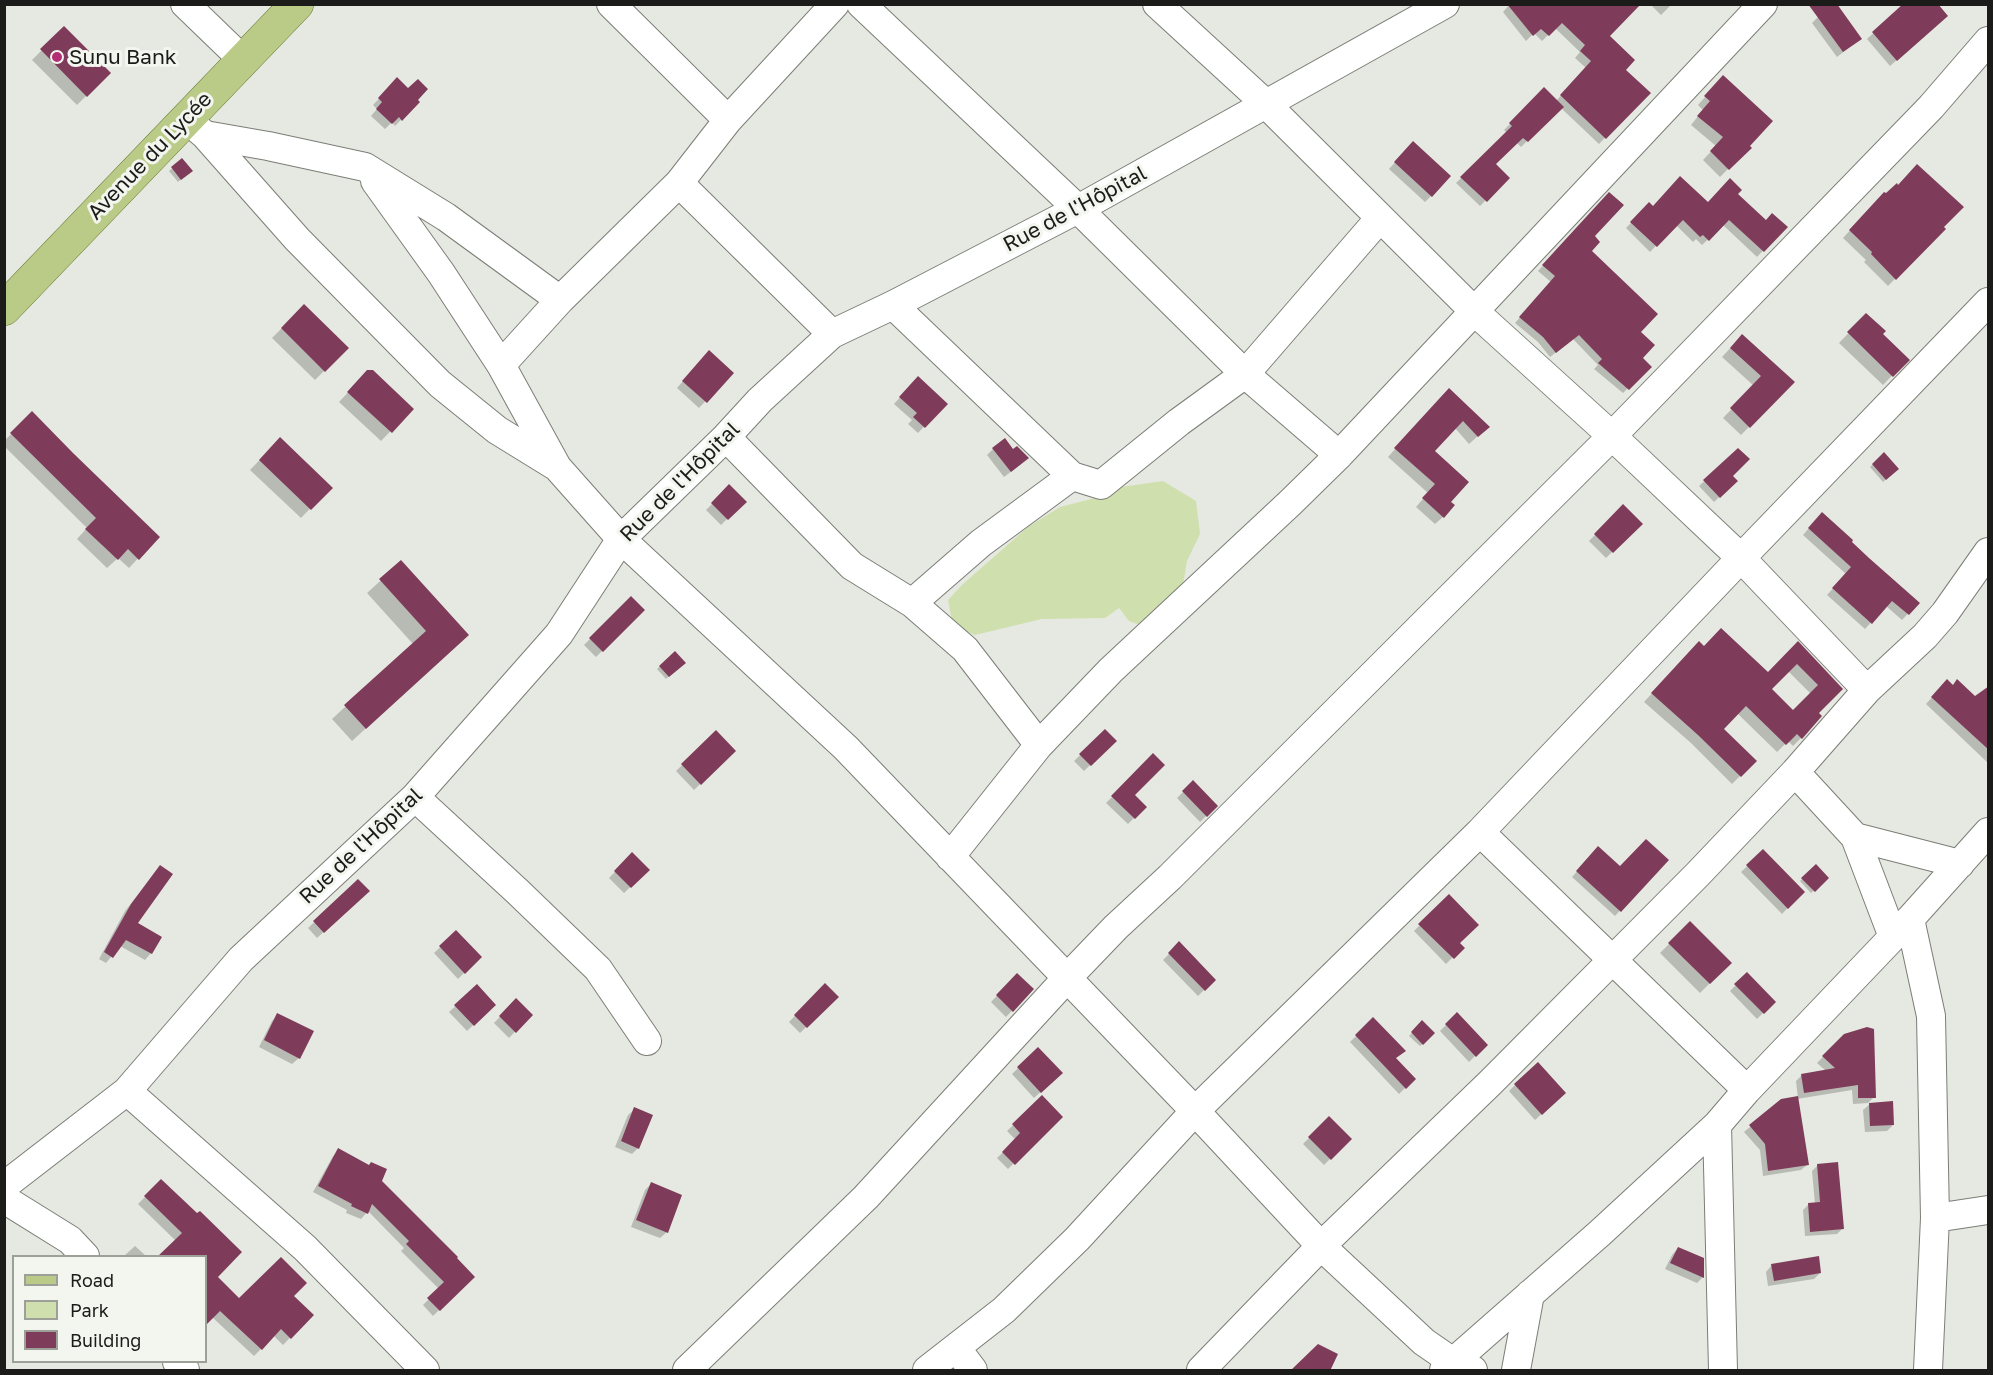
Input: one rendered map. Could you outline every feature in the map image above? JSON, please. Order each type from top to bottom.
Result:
[{"type":"main road","name":"Avenue du Lycée","points":[[4,309],[196,127],[243,60],[297,4]]},
{"type":"street","points":[[185,4],[243,60]]},
{"type":"street","points":[[611,4],[728,120]]},
{"type":"street","points":[[501,365],[560,300],[679,183],[728,120],[835,4]]},
{"type":"street","points":[[861,4],[1078,209],[1245,374],[1339,455]]},
{"type":"street","points":[[1157,4],[1266,104],[1474,311],[1612,436],[1740,558],[1867,690]]},
{"type":"street","name":"Rue de l'Hôpital","points":[[4,1186],[127,1091],[241,959],[415,797],[559,634],[621,539],[726,437],[760,400],[832,334],[1078,209],[1445,4]]},
{"type":"street","points":[[950,857],[1039,745],[1111,670],[1339,455],[1763,4]]},
{"type":"street","points":[[704,1365],[866,1197],[1116,927],[1178,869],[1612,436],[1923,116],[1989,41]]},
{"type":"street","points":[[196,127],[268,146],[364,167],[446,217],[560,300]]},
{"type":"street","points":[[196,127],[297,239],[440,384],[498,430],[556,467]]},
{"type":"street","points":[[364,167],[428,254],[501,365],[556,467],[621,539],[846,748],[1195,1111],[1321,1246],[1424,1342],[1456,1368],[1530,1294],[1717,1125],[1747,1090],[1902,928],[1989,832]]},
{"type":"street","points":[[679,183],[832,334]]},
{"type":"street","points":[[893,305],[1072,476],[1101,485],[1179,422],[1245,374],[1380,218]]},
{"type":"street","points":[[927,1371],[965,1360],[1005,1310],[1077,1239],[1195,1111],[1480,832],[1740,558],[1989,302]]},
{"type":"street","points":[[726,437],[852,566],[912,603],[965,649],[1039,745]]},
{"type":"street","points":[[912,603],[981,543],[1072,476]]},
{"type":"street","points":[[1202,1371],[1321,1246],[1490,1083],[1698,874],[1795,772],[1867,690],[1932,628],[1989,552]]},
{"type":"street","points":[[1795,772],[1855,837],[1902,928],[1931,1016],[1935,1218],[1928,1371]]},
{"type":"street","points":[[415,797],[518,891],[598,969],[646,1041]]},
{"type":"street","points":[[1480,832],[1747,1090]]},
{"type":"street","points":[[1855,837],[1960,864]]},
{"type":"street","points":[[127,1091],[305,1248],[425,1371]]},
{"type":"street","points":[[1717,1125],[1723,1371]]},
{"type":"street","points":[[4,1199],[70,1240],[83,1255]]},
{"type":"street","points":[[1935,1218],[1989,1210]]},
{"type":"street","points":[[1516,1371],[1530,1294]]},
{"type":"green space","points":[[1163,481],[1196,501],[1200,534],[1187,561],[1183,585],[1143,626],[1129,621],[1119,608],[1105,618],[1042,619],[975,635],[953,626],[948,600],[1028,527],[1060,507],[1091,499],[1114,488]]},
{"type":"building","points":[[1507,4],[1641,4],[1610,36],[1635,60],[1626,70],[1651,93],[1606,139],[1560,95],[1591,61],[1580,51],[1585,45],[1562,23],[1549,36],[1541,29],[1533,36]]},
{"type":"building","points":[[1808,4],[1837,4],[1862,39],[1843,52]]},
{"type":"building","points":[[1903,4],[1938,4],[1948,16],[1897,61],[1872,32]]},
{"type":"building","points":[[64,26],[111,73],[87,97],[40,49]]},
{"type":"building","points":[[1723,75],[1773,121],[1750,146],[1752,148],[1729,170],[1710,151],[1723,137],[1697,116],[1710,101],[1704,96]]},
{"type":"building","points":[[397,77],[408,88],[418,79],[428,89],[418,100],[420,102],[402,121],[399,117],[392,124],[376,109],[382,102],[378,98]]},
{"type":"building","points":[[1544,87],[1564,107],[1528,142],[1523,138],[1496,164],[1510,178],[1487,202],[1460,177],[1512,126],[1509,123]]},
{"type":"building","points":[[1413,141],[1451,176],[1432,197],[1394,162]]},
{"type":"building","points":[[182,158],[193,171],[181,180],[171,167]]},
{"type":"building","points":[[1917,164],[1964,207],[1944,227],[1946,229],[1896,280],[1849,230],[1884,192],[1886,193],[1897,183],[1898,185]]},
{"type":"building","points":[[1680,176],[1708,202],[1730,178],[1742,190],[1738,194],[1766,220],[1772,213],[1788,227],[1764,252],[1729,220],[1709,241],[1703,235],[1700,237],[1683,220],[1657,247],[1630,222],[1649,202],[1653,206]]},
{"type":"building","points":[[1609,192],[1624,205],[1595,236],[1600,242],[1592,251],[1658,314],[1641,332],[1655,345],[1643,358],[1652,367],[1629,390],[1598,363],[1602,359],[1579,335],[1556,353],[1543,337],[1519,317],[1555,276],[1542,265]]},
{"type":"building","points":[[304,304],[349,348],[325,372],[281,328]]},
{"type":"building","points":[[1866,313],[1886,331],[1883,334],[1910,360],[1893,377],[1847,332]]},
{"type":"building","points":[[1742,334],[1795,382],[1750,428],[1730,408],[1761,376],[1730,348]]},
{"type":"building","points":[[709,350],[734,373],[707,403],[682,381]]},
{"type":"building","points":[[367,370],[373,370],[414,409],[392,433],[347,392]]},
{"type":"building","points":[[918,376],[948,404],[925,428],[913,417],[917,413],[899,397]]},
{"type":"building","points":[[1449,388],[1490,427],[1478,437],[1463,421],[1435,451],[1469,482],[1451,502],[1455,505],[1444,518],[1422,498],[1435,484],[1394,448]]},
{"type":"building","points":[[32,411],[160,537],[139,560],[128,549],[118,560],[85,529],[96,518],[10,433]]},
{"type":"building","points":[[280,437],[333,488],[311,510],[259,460]]},
{"type":"building","points":[[1005,438],[1013,449],[1017,446],[1029,458],[1011,472],[992,448]]},
{"type":"building","points":[[1738,448],[1750,459],[1733,476],[1738,481],[1720,498],[1703,480]]},
{"type":"building","points":[[1884,452],[1899,469],[1886,480],[1872,464]]},
{"type":"building","points":[[729,484],[747,502],[728,520],[711,503]]},
{"type":"building","points":[[1623,504],[1643,524],[1613,553],[1594,534]]},
{"type":"building","points":[[1822,512],[1920,603],[1909,615],[1892,601],[1872,624],[1832,588],[1851,567],[1808,528]]},
{"type":"building","points":[[401,560],[469,635],[366,729],[344,705],[426,631],[379,579]]},
{"type":"building","points":[[631,596],[645,610],[603,652],[589,638]]},
{"type":"building","points":[[1721,628],[1768,672],[1798,641],[1843,689],[1819,713],[1822,716],[1802,739],[1797,734],[1786,745],[1746,706],[1724,729],[1757,761],[1741,777],[1651,693],[1699,641],[1704,646]],"holes":[[[1797,664],[1818,685],[1793,710],[1772,689]]]},
{"type":"building","points":[[675,651],[686,663],[669,677],[659,666]]},
{"type":"building","points":[[1947,679],[1953,685],[1957,679],[1975,696],[1989,686],[1989,750],[1931,697]]},
{"type":"building","points":[[1105,729],[1117,741],[1091,766],[1079,754]]},
{"type":"building","points":[[716,730],[736,751],[701,785],[681,764]]},
{"type":"building","points":[[1153,753],[1165,765],[1135,795],[1147,807],[1135,819],[1111,796]]},
{"type":"building","points":[[1193,780],[1218,806],[1207,817],[1182,791]]},
{"type":"building","points":[[1646,839],[1669,860],[1621,912],[1576,871],[1598,846],[1620,866]]},
{"type":"building","points":[[1763,849],[1805,892],[1788,909],[1746,865]]},
{"type":"building","points":[[632,852],[650,870],[631,888],[614,871]]},
{"type":"building","points":[[1816,864],[1829,878],[1815,892],[1801,878]]},
{"type":"building","points":[[160,865],[173,874],[138,923],[162,937],[152,954],[126,940],[113,958],[104,952],[131,904]]},
{"type":"building","points":[[358,879],[370,891],[324,933],[313,921]]},
{"type":"building","points":[[1449,894],[1479,925],[1460,943],[1465,948],[1454,959],[1418,924]]},
{"type":"building","points":[[1690,921],[1732,963],[1710,984],[1668,943]]},
{"type":"building","points":[[456,930],[482,957],[465,974],[439,946]]},
{"type":"building","points":[[1179,941],[1216,980],[1205,991],[1168,953]]},
{"type":"building","points":[[1747,972],[1776,1002],[1764,1014],[1734,984]]},
{"type":"building","points":[[1017,973],[1034,989],[1013,1012],[996,995]]},
{"type":"building","points":[[825,983],[839,997],[807,1028],[794,1015]]},
{"type":"building","points":[[477,984],[496,1005],[474,1026],[454,1005]]},
{"type":"building","points":[[516,998],[533,1015],[516,1033],[499,1016]]},
{"type":"building","points":[[1457,1012],[1488,1045],[1476,1057],[1445,1024]]},
{"type":"building","points":[[277,1013],[314,1031],[300,1059],[264,1040]]},
{"type":"building","points":[[1373,1017],[1406,1051],[1396,1058],[1416,1079],[1406,1089],[1355,1035]]},
{"type":"building","points":[[1422,1020],[1435,1033],[1423,1045],[1411,1032]]},
{"type":"building","points":[[1867,1027],[1874,1029],[1876,1098],[1858,1098],[1858,1085],[1804,1093],[1801,1074],[1835,1068],[1822,1056],[1844,1034]]},
{"type":"building","points":[[1038,1047],[1063,1073],[1041,1093],[1017,1067]]},
{"type":"building","points":[[1538,1062],[1566,1093],[1542,1115],[1514,1084]]},
{"type":"building","points":[[1042,1095],[1063,1117],[1015,1165],[1002,1152],[1020,1133],[1012,1124]]},
{"type":"building","points":[[1798,1096],[1809,1165],[1768,1171],[1765,1144],[1749,1125],[1781,1099]]},
{"type":"building","points":[[1893,1101],[1894,1125],[1870,1126],[1869,1103]]},
{"type":"building","points":[[634,1107],[653,1115],[639,1149],[621,1141]]},
{"type":"building","points":[[1329,1116],[1352,1139],[1331,1160],[1308,1137]]},
{"type":"building","points":[[338,1148],[369,1165],[371,1162],[387,1169],[382,1181],[475,1277],[440,1311],[427,1298],[444,1282],[406,1244],[409,1241],[372,1204],[368,1214],[318,1186]]},
{"type":"building","points":[[1838,1162],[1844,1229],[1810,1232],[1808,1203],[1820,1202],[1817,1164]]},
{"type":"building","points":[[161,1179],[197,1213],[200,1211],[242,1252],[218,1277],[239,1298],[281,1257],[307,1283],[294,1296],[314,1315],[291,1339],[281,1329],[262,1350],[220,1311],[207,1324],[207,1255],[159,1255],[182,1233],[144,1196]]},
{"type":"building","points":[[651,1182],[682,1195],[668,1233],[636,1220]]},
{"type":"building","points":[[1678,1247],[1704,1258],[1704,1278],[1670,1263]]},
{"type":"building","points":[[1819,1256],[1821,1273],[1774,1281],[1771,1264]]},
{"type":"building","points":[[1318,1344],[1338,1354],[1330,1371],[1290,1371]]},
{"type":"place","name":"Sunu Bank","points":[[57,57]]}]
